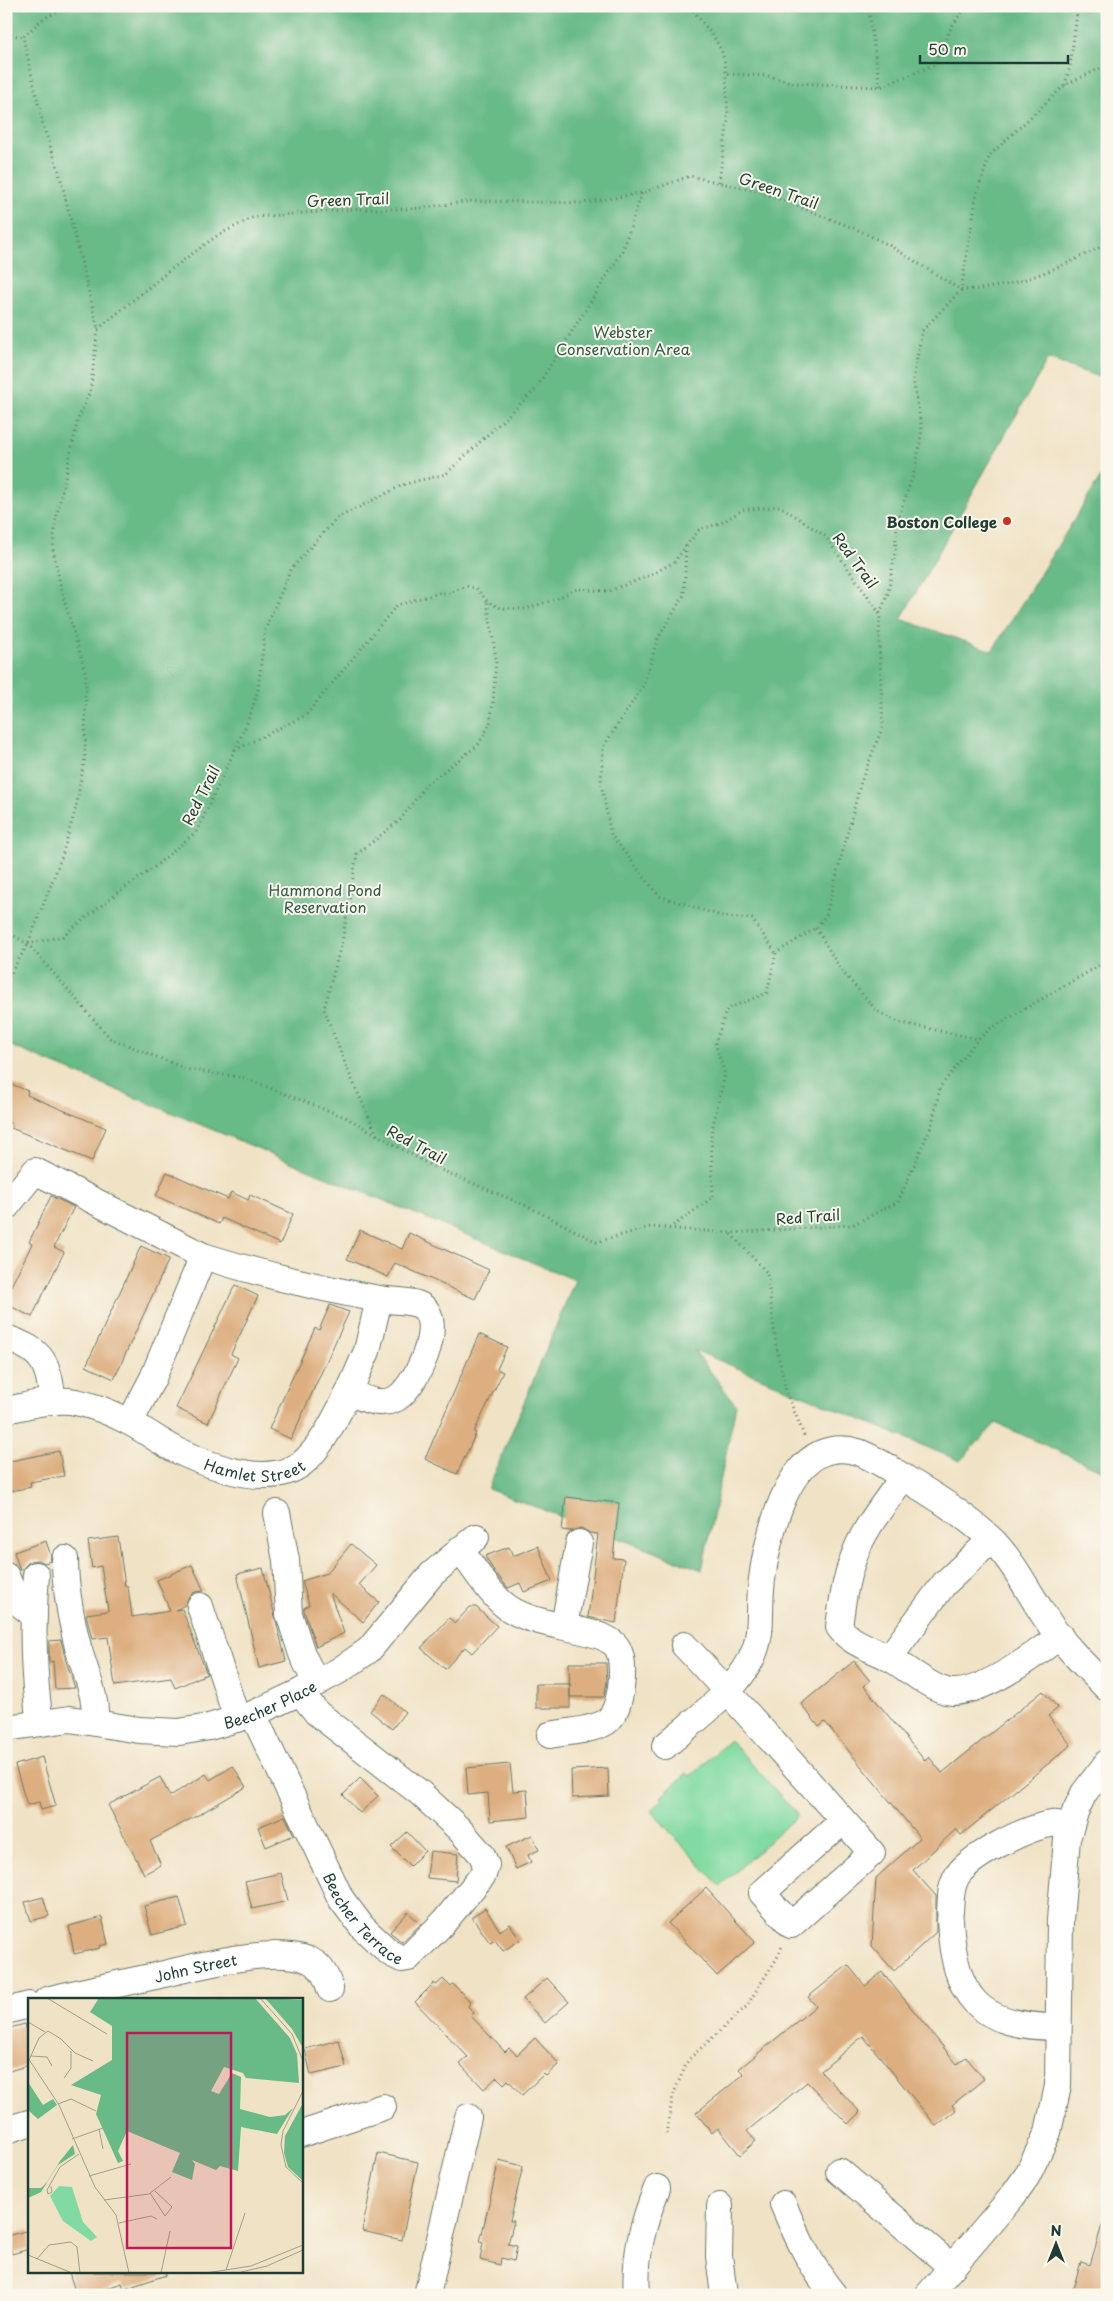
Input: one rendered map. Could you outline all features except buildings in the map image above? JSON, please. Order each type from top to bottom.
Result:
[{"type":"street","points":[[6,1207],[35,1171],[203,1256],[261,1274],[317,1288],[418,1304],[427,1313],[431,1324],[431,1339],[423,1360],[404,1393],[394,1400],[373,1402],[349,1392]]},
{"type":"street","points":[[130,1422],[154,1378],[203,1256]]},
{"type":"street","name":"Hamlet Street","points":[[6,1410],[70,1401],[130,1422],[173,1448],[217,1467],[251,1474],[286,1472],[306,1460],[323,1437],[349,1392],[367,1351],[379,1299]]},
{"type":"street","points":[[6,1338],[35,1350],[42,1358],[50,1378],[53,1402]]},
{"type":"street","points":[[665,1746],[727,1691],[746,1668],[755,1651],[759,1634],[764,1565],[780,1507],[794,1477],[814,1457],[838,1449],[854,1451],[871,1458],[903,1477],[949,1506],[991,1540],[1008,1559],[1060,1636],[1107,1688]]},
{"type":"street","points":[[903,1477],[874,1518],[853,1558],[847,1580],[839,1627],[845,1635],[855,1642],[889,1658],[946,1692],[970,1690],[1033,1657],[1060,1636]]},
{"type":"street","points":[[277,1513],[286,1560],[289,1614],[302,1654],[308,1688]]},
{"type":"street","points":[[889,1658],[944,1584],[991,1540]]},
{"type":"street","name":"Beecher Place","points":[[6,1728],[70,1719],[139,1730],[179,1732],[209,1727],[245,1716],[308,1688],[340,1670],[368,1650],[432,1574],[468,1543],[501,1603],[526,1616],[564,1626]]},
{"type":"street","points":[[550,1735],[595,1726],[607,1721],[616,1709],[620,1687],[620,1656],[614,1644],[597,1634],[564,1626],[579,1544]]},
{"type":"street","points":[[65,1560],[66,1585],[76,1635],[95,1704],[94,1722]]},
{"type":"street","points":[[36,1575],[34,1615],[37,1697],[40,1723]]},
{"type":"street","points":[[6,1576],[17,1602],[34,1615]]},
{"type":"street","points":[[200,1606],[245,1716]]},
{"type":"street","points":[[684,1645],[872,1853],[791,1925],[762,1893],[843,1821]]},
{"type":"street","name":"Beecher Terrace","points":[[245,1716],[341,1899],[363,1928],[390,1954],[402,1959],[408,1958],[444,1922],[484,1875],[486,1870],[485,1860],[477,1848],[436,1806],[317,1713],[308,1688]]},
{"type":"street","points":[[928,2295],[1012,2197],[1039,2155],[1054,2110],[1058,2086],[1060,1920],[1062,1882],[1070,1827],[1084,1793],[1107,1763]]},
{"type":"street","points":[[1058,2027],[1021,2026],[1002,2020],[971,1998],[955,1968],[950,1916],[951,1889],[956,1877],[964,1866],[988,1849],[1042,1826],[1060,1824],[1070,1827]]},
{"type":"street","name":"John Street","points":[[56,1998],[198,1967],[276,1955],[300,1957],[317,1964],[323,1970],[330,1989]]},
{"type":"street","points":[[6,2010],[28,2004]]},
{"type":"street","points":[[302,2134],[383,2107]]},
{"type":"street","points":[[427,2295],[468,2116]]},
{"type":"street","points":[[6,2130],[28,2123]]},
{"type":"street","points":[[839,2171],[952,2266]]},
{"type":"street","points":[[637,2295],[637,2254],[642,2230],[657,2188]]},
{"type":"street","points":[[783,2204],[806,2254],[834,2295]]},
{"type":"street","points":[[720,2206],[719,2256],[724,2295]]},
{"type":"path","points":[[23,37],[43,18],[67,6]]},
{"type":"path","points":[[691,6],[716,39],[725,57],[728,120],[719,183]]},
{"type":"path","points":[[868,6],[880,87]]},
{"type":"path","points":[[726,74],[768,76],[794,83],[880,87],[934,65],[952,26],[966,6]]},
{"type":"path","points":[[1065,85],[1070,66],[1078,6]]},
{"type":"path","points":[[6,34],[23,37]]},
{"type":"path","points":[[6,981],[28,944],[62,856],[76,807],[85,757],[86,674],[63,597],[53,548],[54,523],[78,419],[90,392],[98,329],[58,168],[43,125],[23,37]]},
{"type":"path","points":[[670,1228],[713,1197],[711,1134],[725,1075],[715,1042],[727,1009],[767,992],[776,953],[816,928],[826,915],[861,782],[883,726],[879,641],[880,614],[888,593],[895,553],[897,522],[916,466],[922,429],[913,380],[922,331],[961,290],[977,192],[990,155],[1065,85],[1107,65]]},
{"type":"path","name":"Green Trail","points":[[98,329],[170,270],[218,235],[254,217],[355,209],[411,209],[473,201],[584,202],[642,193],[690,176],[761,192],[856,229],[889,245],[961,290]]},
{"type":"path","points":[[235,750],[248,721],[258,690],[266,630],[291,569],[337,518],[405,484],[446,474],[535,390],[622,252],[642,193]]},
{"type":"path","points":[[961,290],[980,290],[1043,275],[1107,244]]},
{"type":"path","name":"Red Trail","points":[[880,614],[825,536],[780,506],[742,510],[722,522],[699,530],[674,562],[651,575],[609,591],[577,589],[556,599],[525,609],[500,608],[487,601],[476,588],[466,586],[450,593],[439,593],[397,605],[306,715],[235,750],[197,831],[152,869],[120,891],[63,936],[28,944],[110,1038],[186,1069],[244,1078],[347,1118],[432,1166],[529,1207],[597,1242],[650,1227],[730,1233],[852,1224],[898,1202],[932,1124],[940,1087],[978,1039],[990,1029],[1107,961]]},
{"type":"path","points":[[686,545],[684,595],[658,638],[643,686],[603,747],[600,784],[610,835],[659,896],[725,917],[752,919],[776,953]]},
{"type":"path","points":[[377,1135],[348,1071],[324,1009],[343,937],[357,854],[400,820],[427,784],[478,745],[490,724],[496,659],[487,601]]},
{"type":"path","points":[[816,928],[841,970],[877,1010],[898,1022],[978,1039]]},
{"type":"path","points":[[6,931],[28,944]]},
{"type":"path","points":[[730,1233],[767,1273],[776,1345],[786,1391],[814,1457]]},
{"type":"path","points":[[666,2134],[673,2095],[688,2060],[746,2007],[777,1958],[791,1925]]},
{"type":"green space","points":[[6,6],[1107,6],[1107,380],[1048,359],[901,619],[992,651],[1107,467],[1107,1473],[996,1423],[960,1461],[694,1350],[736,1405],[702,1570],[488,1489],[575,1280],[6,1044]]},
{"type":"green space","points":[[730,1740],[798,1815],[720,1886],[651,1811],[663,1799],[661,1797],[687,1773],[690,1776]]},
{"type":"place","name":"Boston College","points":[[1007,521]]},
{"type":"park label","name":"Webster Conservation Area","points":[[623,340]]},
{"type":"park label","name":"Hammond Pond Reservation","points":[[325,898]]}]
